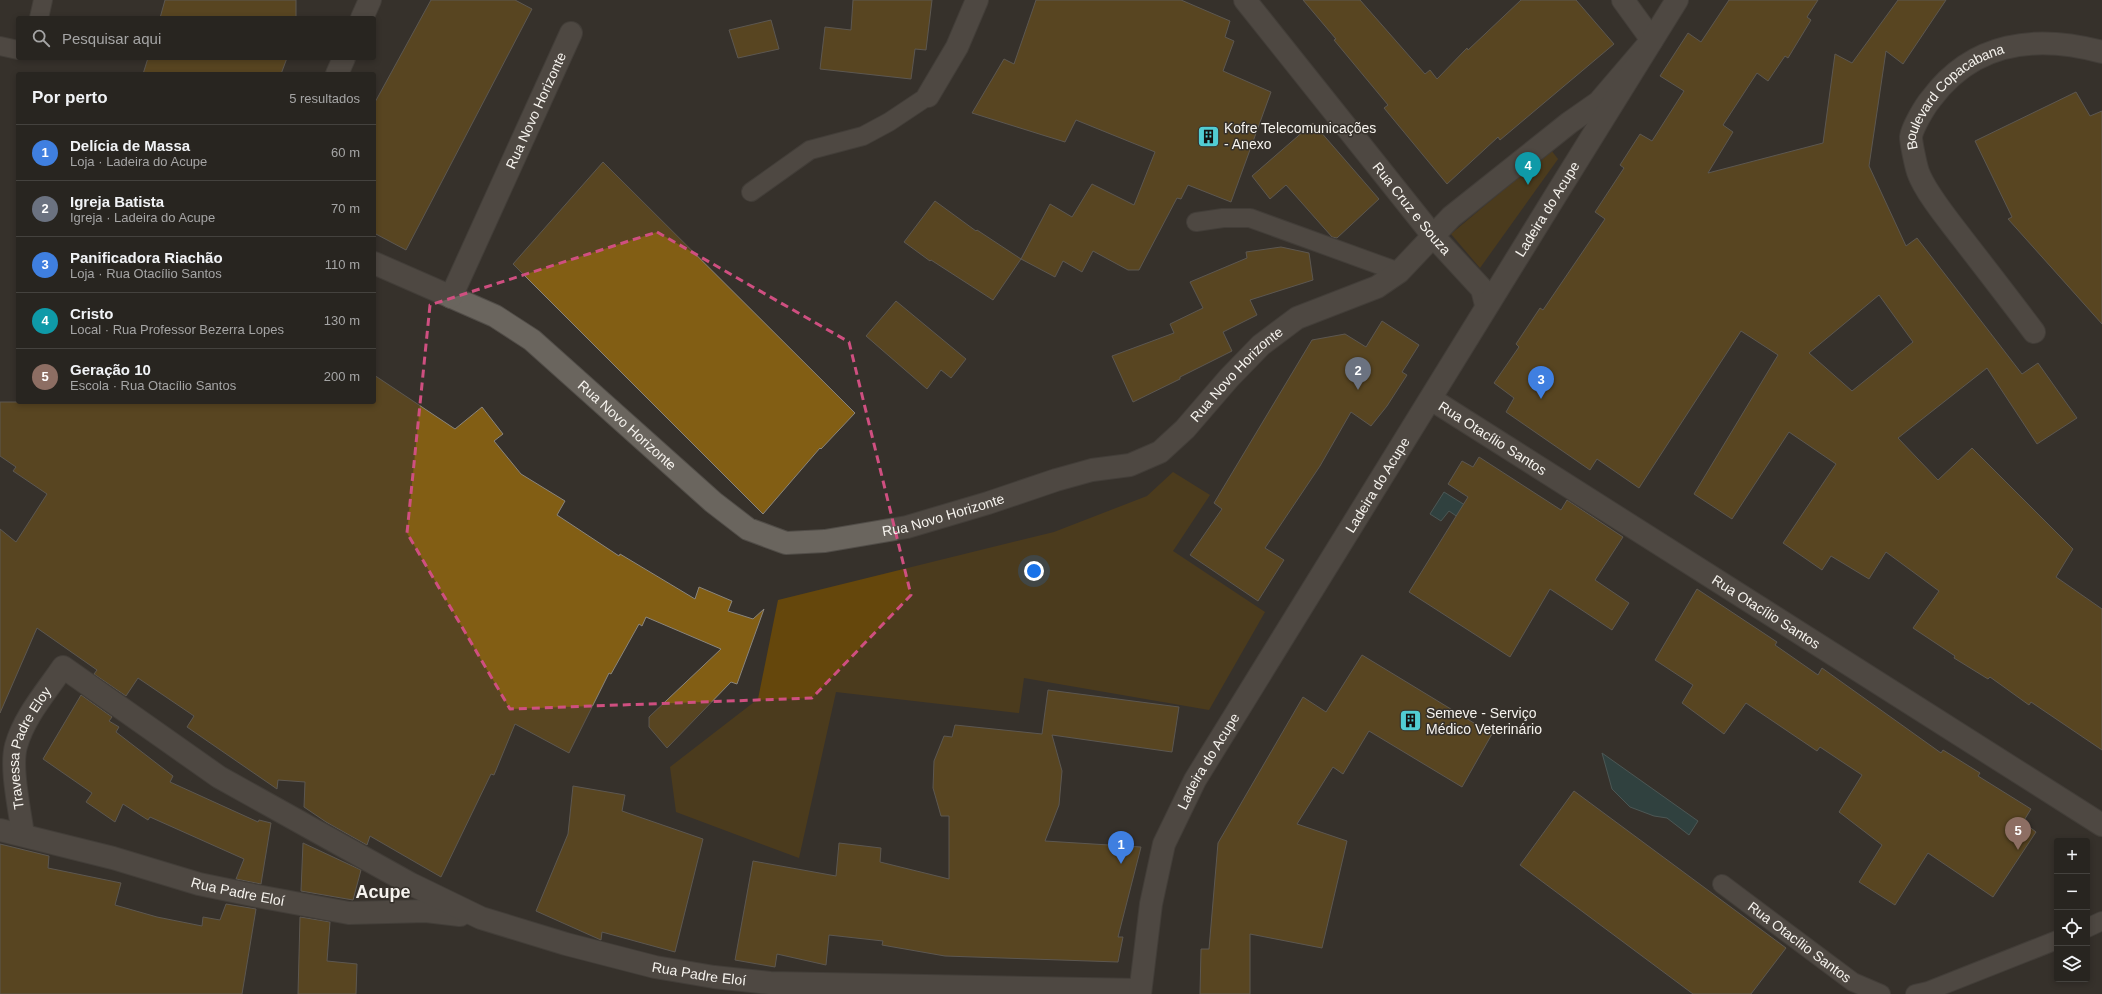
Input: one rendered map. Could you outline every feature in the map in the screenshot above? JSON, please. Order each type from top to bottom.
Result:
[{"type":"street","points":[[363,16],[370,0]]},
{"type":"street","points":[[928,96],[957,47],[978,0]]},
{"type":"street","name":"Rua Cruz e Souza","points":[[1245,0],[1434,237],[1482,290],[1486,305]]},
{"type":"street","points":[[1623,0],[1652,40]]},
{"type":"street","name":"Ladeira do Acupe","points":[[1140,992],[1151,904],[1164,844],[1195,780],[1431,400],[1486,305],[1677,0]]},
{"type":"street","name":"Rua Novo Horizonte","points":[[451,297],[571,33]]},
{"type":"street","name":"Rua Novo Horizonte","points":[[376,264],[495,316],[532,340],[713,502],[748,529],[786,543],[825,541],[907,527],[1056,480],[1092,470],[1130,465],[1160,452],[1185,429],[1229,378],[1261,345],[1297,318],[1377,287],[1399,272],[1451,218],[1569,123],[1599,102],[1652,40]]},
{"type":"street","name":"Boulevard Copacabana","points":[[2034,332],[1942,212],[1918,173],[1911,136],[1926,106],[1944,81],[1968,63],[1996,50],[2036,42],[2078,45],[2102,52]]},
{"type":"street","points":[[338,72],[343,60]]},
{"type":"street","name":"Rua Otacílio Santos","points":[[1431,400],[2102,825]]},
{"type":"street","name":"Rua Padre Eloí","points":[[63,667],[219,777],[410,884],[481,918],[566,944],[655,967],[714,977],[770,983],[1140,992]]},
{"type":"street","name":"Travessa Padre Eloy","points":[[23,835],[15,776],[15,747],[25,722],[63,667]]},
{"type":"street","name":"Rua Padre Eloí","points":[[0,830],[199,884],[341,912],[426,910],[481,918]]},
{"type":"lane","points":[[39,16],[43,0]]},
{"type":"lane","points":[[0,46],[16,50]]},
{"type":"lane","points":[[751,192],[810,150],[862,136],[889,122],[928,96]]},
{"type":"lane","points":[[1196,222],[1223,218],[1250,218],[1399,272]]},
{"type":"lane","name":"Rua Otacílio Santos","points":[[1722,884],[1853,982],[1881,994]]},
{"type":"lane","points":[[2090,927],[2102,921]]},
{"type":"lane","points":[[1915,994],[1928,991],[2054,941]]},
{"type":"highlighted area","points":[[657,232],[849,342],[911,595],[812,698],[510,709],[407,533],[430,305]]},
{"type":"shaded area","points":[[1551,150],[1558,159],[1480,268],[1451,234]]},
{"type":"shaded area","points":[[1173,472],[1210,495],[1173,551],[1265,612],[1209,710],[1024,678],[1019,713],[836,692],[799,858],[676,812],[670,767],[758,699],[778,600],[1054,532],[1147,496]]},
{"type":"water","points":[[1444,492],[1502,528],[1494,542],[1449,511],[1441,521],[1430,514]]},
{"type":"water","points":[[1602,753],[1698,821],[1689,835],[1667,818],[1654,816],[1630,807],[1612,789]]},
{"type":"building","points":[[165,0],[296,0],[296,16],[161,16]]},
{"type":"building","points":[[431,0],[515,0],[532,9],[406,250],[376,234],[376,100]]},
{"type":"building","points":[[853,0],[932,0],[926,50],[915,49],[911,79],[820,69],[825,27],[851,30]]},
{"type":"building","points":[[1036,0],[1181,0],[1230,21],[1225,37],[1234,41],[1223,71],[1271,92],[1231,202],[1188,185],[1181,199],[1177,198],[1139,270],[1128,270],[1093,251],[1082,272],[1063,261],[1055,277],[1021,259],[1050,204],[1072,217],[1092,184],[1134,205],[1155,152],[1076,120],[1065,142],[972,113],[1004,59],[1014,64]]},
{"type":"building","points":[[1303,0],[1360,0],[1425,74],[1430,70],[1437,79],[1467,48],[1468,50],[1521,0],[1576,0],[1614,44],[1500,140],[1498,137],[1447,184],[1384,108],[1388,105]]},
{"type":"building","points":[[1729,0],[1818,0],[1807,17],[1811,20],[1788,58],[1785,56],[1768,81],[1757,73],[1723,125],[1733,132],[1708,173],[1823,143],[1835,54],[1852,63],[1898,0],[1946,0],[1903,64],[1886,51],[1869,166],[1906,246],[1917,238],[2022,374],[2038,363],[2077,418],[2037,444],[1987,368],[1898,438],[1938,480],[1972,448],[2073,549],[2056,577],[2102,609],[2102,750],[2031,702],[2029,705],[1990,677],[1988,679],[1954,658],[1955,656],[1913,628],[1939,591],[1886,552],[1869,579],[1831,556],[1822,570],[1783,543],[1836,464],[1789,432],[1732,519],[1694,494],[1778,355],[1741,331],[1639,488],[1597,459],[1590,470],[1506,412],[1514,398],[1494,383],[1519,347],[1516,344],[1540,308],[1543,310],[1605,219],[1595,212],[1624,168],[1620,165],[1640,134],[1652,141],[1684,91],[1660,76],[1688,33],[1701,42]],"holes":[[[1879,295],[1913,342],[1852,391],[1809,353]]]},
{"type":"building","points":[[771,20],[779,49],[738,58],[729,30]]},
{"type":"building","points":[[147,60],[286,60],[282,72],[144,72]]},
{"type":"building","points":[[2076,92],[2090,116],[2102,111],[2102,324],[2008,219],[2012,217],[1975,141]]},
{"type":"building","points":[[1313,123],[1379,199],[1337,238],[1332,237],[1286,185],[1270,199],[1252,176]]},
{"type":"building","points":[[603,162],[855,413],[821,449],[820,448],[763,514],[513,264]]},
{"type":"building","points":[[935,201],[976,231],[977,230],[1021,259],[993,300],[931,260],[930,261],[904,242]]},
{"type":"building","points":[[1281,247],[1309,253],[1313,280],[1250,300],[1257,315],[1223,332],[1232,351],[1133,402],[1112,356],[1174,333],[1170,324],[1203,308],[1190,282],[1247,258],[1246,252]]},
{"type":"building","points":[[896,301],[966,359],[951,378],[941,370],[927,389],[866,336]]},
{"type":"building","points":[[1382,321],[1419,345],[1402,372],[1407,375],[1387,406],[1371,426],[1351,412],[1320,466],[1265,548],[1284,560],[1258,601],[1190,555],[1222,509],[1214,503],[1312,340],[1345,334],[1366,347]]},
{"type":"building","points":[[376,376],[455,429],[482,407],[503,434],[494,441],[521,474],[565,501],[557,515],[619,556],[620,554],[695,599],[699,587],[732,601],[728,611],[753,619],[764,609],[737,684],[731,682],[667,748],[649,727],[649,717],[721,649],[646,617],[642,626],[639,624],[611,674],[609,673],[569,753],[515,724],[494,775],[491,774],[441,877],[370,836],[367,845],[326,822],[304,807],[305,782],[278,780],[277,789],[187,727],[194,716],[138,678],[126,696],[94,674],[97,670],[37,628],[0,713],[0,529],[16,542],[47,494],[13,471],[16,467],[0,456],[0,402],[16,402],[16,404],[376,404]]},
{"type":"building","points":[[1479,457],[1561,510],[1567,500],[1623,537],[1595,580],[1629,603],[1612,630],[1550,589],[1510,657],[1409,592],[1468,497],[1448,484],[1462,461],[1473,467]]},
{"type":"building","points":[[1697,589],[1777,642],[1775,645],[1818,675],[1822,668],[1941,753],[1943,750],[1980,773],[1978,776],[2031,809],[2023,822],[2036,832],[1993,897],[1928,853],[1895,905],[1859,882],[1882,845],[1839,812],[1862,775],[1820,747],[1817,751],[1746,703],[1724,734],[1682,703],[1693,685],[1655,660]]},
{"type":"building","points":[[1362,655],[1492,734],[1462,787],[1369,731],[1343,774],[1333,767],[1297,824],[1347,841],[1322,948],[1250,934],[1250,994],[1200,994],[1201,949],[1209,949],[1218,843],[1303,697],[1326,712]]},
{"type":"building","points":[[1048,690],[1179,707],[1172,752],[1052,735],[1062,771],[1059,805],[1045,841],[1141,847],[1118,937],[1123,937],[1118,962],[945,956],[882,945],[883,941],[829,935],[826,965],[777,954],[775,967],[735,960],[753,861],[836,876],[839,843],[881,848],[880,862],[949,879],[949,816],[941,816],[933,788],[934,761],[944,736],[952,737],[955,725],[1042,734]]},
{"type":"building","points":[[81,695],[112,717],[109,721],[119,727],[116,732],[173,776],[170,782],[258,822],[259,820],[271,823],[261,884],[236,879],[244,859],[150,817],[148,820],[123,804],[115,822],[86,802],[92,793],[43,759]]},
{"type":"building","points":[[573,786],[625,795],[622,811],[703,839],[675,952],[602,932],[601,940],[536,911],[568,834]]},
{"type":"building","points":[[1574,791],[1786,948],[1751,994],[1693,994],[1520,865]]},
{"type":"building","points":[[303,843],[361,870],[353,900],[301,891]]},
{"type":"building","points":[[0,844],[49,856],[48,868],[121,883],[115,905],[157,917],[202,926],[203,917],[220,920],[226,904],[256,909],[242,994],[0,994]]},
{"type":"building","points":[[300,917],[330,922],[327,961],[357,964],[356,994],[298,994]]},
{"type":"place","name":"Kofre Telecomunicações - Anexo","points":[[1208,136]]},
{"type":"place","name":"Cristo","points":[[1528,185]]},
{"type":"place","name":"Igreja Batista","points":[[1358,390]]},
{"type":"place","name":"Panificadora Riachão","points":[[1541,399]]},
{"type":"place","name":"Semeve - Serviço Médico Veterinário","points":[[1411,721]]},
{"type":"place","name":"Geração 10","points":[[2018,850]]},
{"type":"place","name":"Delícia de Massa","points":[[1121,864]]},
{"type":"district","name":"Acupe","points":[[383,892]]}]
